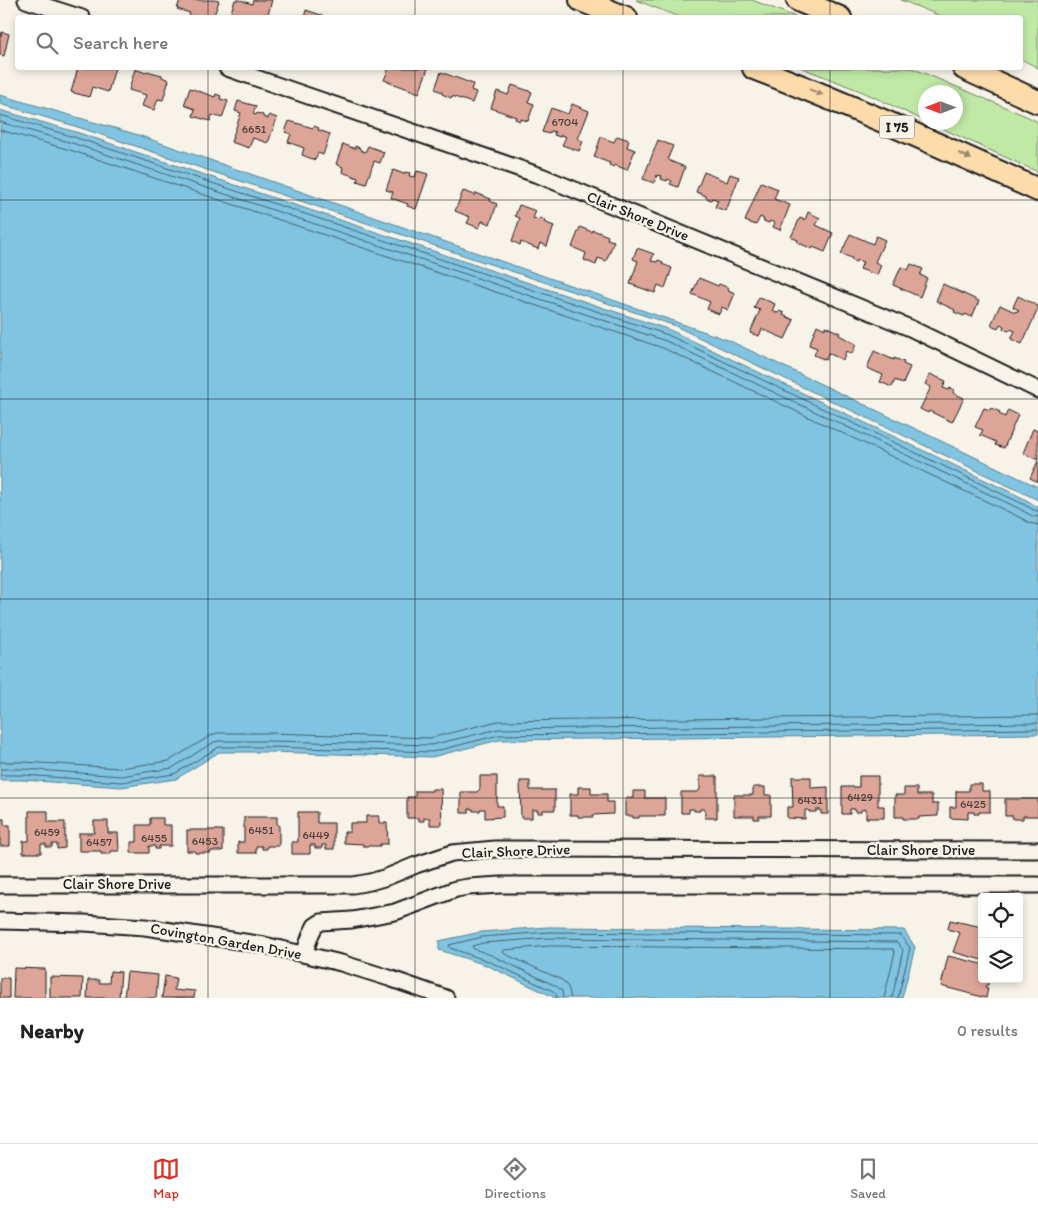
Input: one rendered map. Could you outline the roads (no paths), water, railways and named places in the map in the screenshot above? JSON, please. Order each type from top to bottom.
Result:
[{"type":"highway","points":[[581,0],[618,15]]},
{"type":"highway","points":[[798,0],[833,15]]},
{"type":"highway","name":"I 75","points":[[759,70],[816,92],[1038,190]]},
{"type":"highway","points":[[968,70],[1038,102]]},
{"type":"street","points":[[26,0],[73,15]]},
{"type":"street","name":"Clair Shore Drive","points":[[233,70],[541,176],[910,328],[1038,390]]},
{"type":"street","name":"Clair Shore Drive","points":[[0,885],[353,885],[387,877],[452,853],[495,849],[1038,850]]},
{"type":"street","points":[[304,954],[311,934],[321,922],[352,920],[394,912],[449,891],[468,886],[1038,886]]},
{"type":"street","name":"Covington Garden Drive","points":[[0,921],[145,927],[264,945],[341,963],[446,998]]},
{"type":"water","points":[[0,95],[135,134],[728,340],[1038,487],[1038,500],[673,325],[78,127],[0,104]]},
{"type":"water","points":[[0,110],[76,132],[670,330],[1023,498],[1038,507],[1038,734],[499,740],[432,757],[219,752],[176,779],[121,787],[0,780]]},
{"type":"water","points":[[548,927],[904,930],[915,947],[902,998],[556,998],[486,965],[439,950],[439,941],[481,932]]}]
